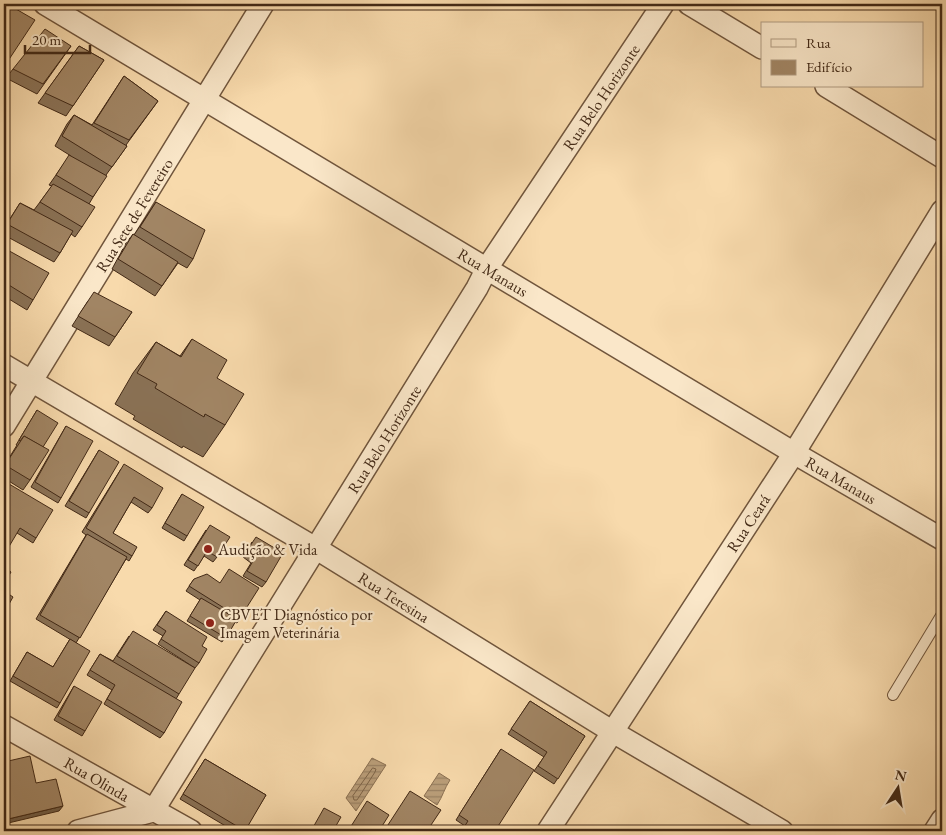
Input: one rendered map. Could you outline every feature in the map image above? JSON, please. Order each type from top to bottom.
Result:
[{"type":"street","name":"Rua Manaus","points":[[45,4],[794,453],[942,539]]},
{"type":"street","name":"Rua Sete de Fevereiro","points":[[4,426],[263,4]]},
{"type":"street","name":"Rua Belo Horizonte","points":[[156,821],[317,549],[477,288],[487,268],[663,4]]},
{"type":"street","points":[[689,4],[761,47]]},
{"type":"street","points":[[829,88],[942,157]]},
{"type":"street","name":"Rua Ceará","points":[[548,831],[794,453],[942,211]]},
{"type":"street","name":"Rua Teresina","points":[[4,366],[317,549],[612,732],[782,831]]},
{"type":"street","name":"Rua Olinda","points":[[4,726],[156,821],[191,831]]},
{"type":"street","points":[[935,831],[942,820]]},
{"type":"street","points":[[78,831],[156,821]]},
{"type":"lane","points":[[893,695],[942,614]]},
{"type":"water","points":[[372,758],[386,765],[356,811],[346,798]]},
{"type":"water","points":[[439,773],[450,780],[437,805],[424,796]]},
{"type":"building","points":[[9,5],[35,20],[4,67],[4,13]]},
{"type":"building","points":[[45,29],[71,46],[43,84],[13,69]]},
{"type":"building","points":[[79,46],[104,60],[73,106],[45,93]]},
{"type":"building","points":[[124,76],[158,101],[129,140],[94,123]]},
{"type":"building","points":[[74,115],[127,146],[112,167],[62,136]]},
{"type":"building","points":[[69,155],[107,176],[93,197],[56,175]]},
{"type":"building","points":[[53,184],[95,207],[82,227],[40,202]]},
{"type":"building","points":[[156,202],[205,230],[193,259],[140,227]]},
{"type":"building","points":[[20,203],[73,231],[60,253],[7,224]]},
{"type":"building","points":[[133,234],[178,262],[162,286],[118,259]]},
{"type":"building","points":[[4,248],[49,273],[33,300],[4,282]]},
{"type":"building","points":[[94,292],[132,312],[115,337],[78,316]]},
{"type":"building","points":[[192,339],[227,360],[217,378],[244,394],[225,425],[205,414],[204,417],[155,388],[157,384],[137,373],[156,342],[181,357]]},
{"type":"building","points":[[37,410],[58,423],[43,447],[24,436],[19,440]]},
{"type":"building","points":[[66,426],[93,441],[61,498],[35,482]]},
{"type":"building","points":[[24,436],[49,450],[30,480],[5,465]]},
{"type":"building","points":[[99,450],[119,462],[89,513],[69,501]]},
{"type":"building","points":[[124,464],[163,488],[152,508],[134,497],[113,533],[137,547],[132,556],[86,528]]},
{"type":"building","points":[[4,481],[53,510],[36,538],[20,528],[4,555]]},
{"type":"building","points":[[182,494],[204,507],[187,536],[165,523]]},
{"type":"building","name":"Audição & Vida","points":[[210,525],[230,537],[217,557],[207,551],[198,566],[188,560]]},
{"type":"building","points":[[87,534],[127,557],[80,638],[40,615]]},
{"type":"building","points":[[256,537],[283,553],[266,582],[247,571],[255,558],[246,552]]},
{"type":"building","points":[[4,567],[11,572],[4,584]]},
{"type":"building","points":[[229,569],[259,588],[240,618],[189,586],[194,579],[207,574],[220,583]]},
{"type":"building","points":[[4,591],[13,597],[4,613]]},
{"type":"building","name":"CBVET Diagnóstico por Imagem Veterinária","points":[[201,598],[237,619],[226,638],[190,616]]},
{"type":"building","points":[[166,611],[207,637],[202,646],[207,649],[199,663],[161,639],[166,631],[157,625]]},
{"type":"building","points":[[133,631],[195,668],[179,694],[117,656]]},
{"type":"building","points":[[70,639],[90,651],[60,703],[13,676],[27,652],[53,667]]},
{"type":"building","points":[[100,654],[182,702],[164,733],[107,699],[115,685],[90,670]]},
{"type":"building","points":[[74,686],[102,702],[85,731],[58,716]]},
{"type":"building","points":[[530,701],[585,736],[558,779],[538,766],[547,752],[511,729]]},
{"type":"building","points":[[501,749],[534,770],[495,831],[471,831],[464,827],[468,821],[459,815]]},
{"type":"building","points":[[30,756],[36,783],[56,779],[63,806],[4,820],[4,762]]},
{"type":"building","points":[[205,759],[266,795],[245,831],[183,794]]},
{"type":"building","points":[[410,791],[441,810],[427,831],[384,831]]},
{"type":"building","points":[[367,801],[389,815],[379,831],[348,831]]},
{"type":"building","points":[[324,808],[341,817],[333,831],[311,831]]},
{"type":"place","name":"Audição & Vida","points":[[208,549]]},
{"type":"place","name":"CBVET Diagnóstico por Imagem Veterinária","points":[[210,623]]}]
